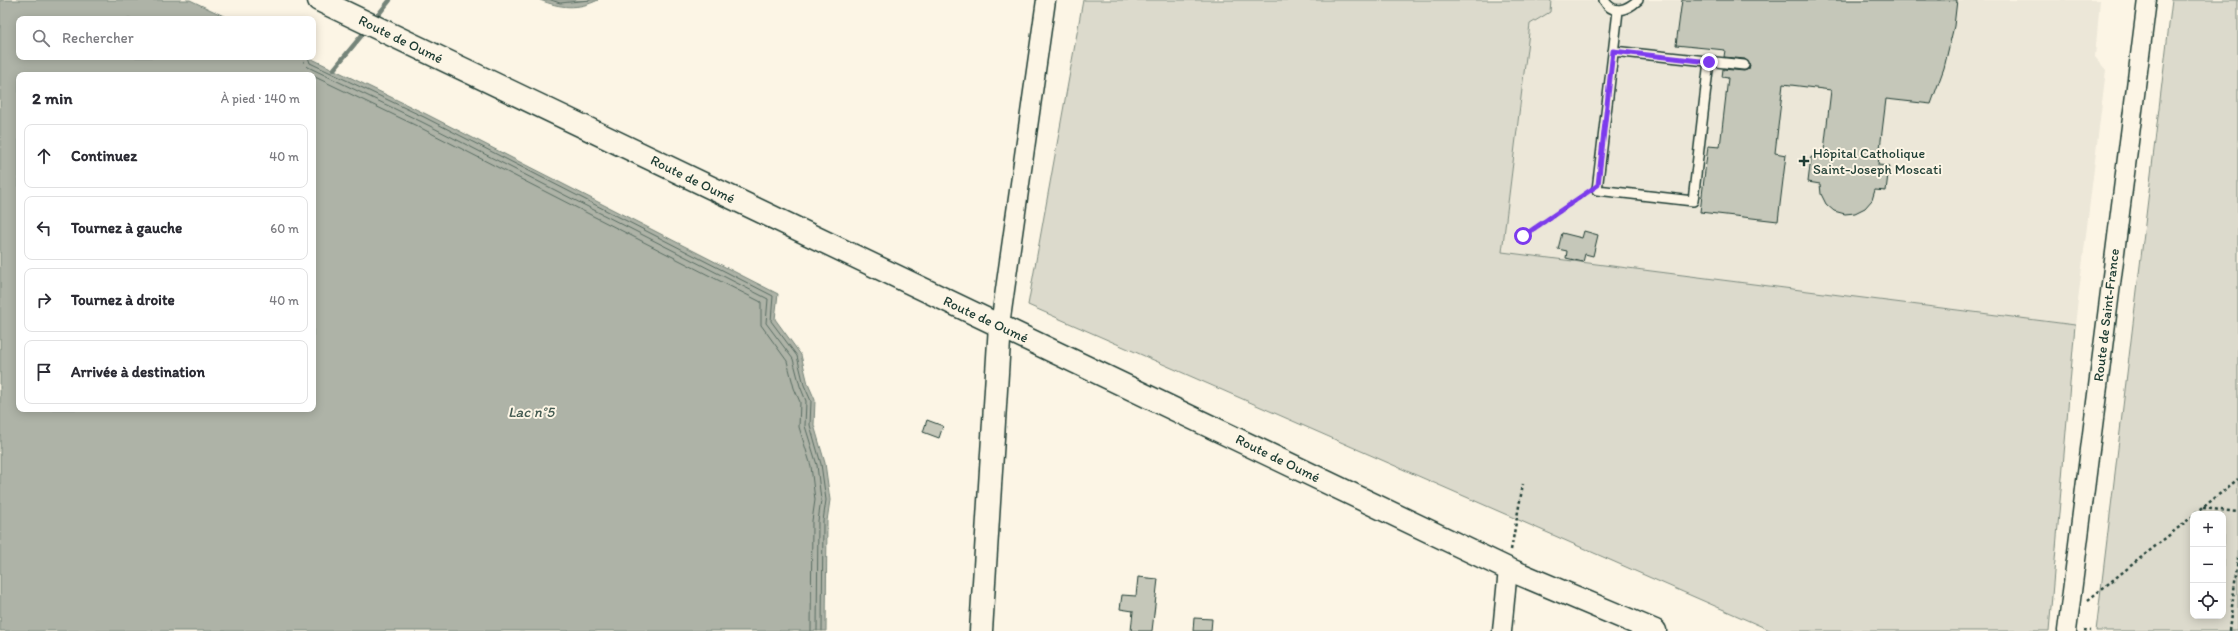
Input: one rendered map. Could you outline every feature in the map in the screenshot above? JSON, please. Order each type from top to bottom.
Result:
[{"type":"main road","name":"Route de Oumé","points":[[319,0],[1508,569],[1655,631]]},
{"type":"main road","points":[[980,631],[1000,325]]},
{"type":"street","points":[[1000,325],[1046,0]]},
{"type":"street","name":"Route de Saint-France","points":[[2068,623],[2147,0]]},
{"type":"street","points":[[1502,631],[1508,569]]},
{"type":"lane","points":[[1604,0],[1608,6],[1618,11],[1628,8],[1638,0]]},
{"type":"lane","points":[[1618,11],[1597,190],[1693,201],[1709,62]]},
{"type":"lane","points":[[1613,51],[1744,65]]},
{"type":"path","points":[[1523,236],[1598,185]]},
{"type":"path","points":[[2199,511],[2238,479]]},
{"type":"path","points":[[1508,569],[1523,484]]},
{"type":"path","points":[[2203,508],[2238,512]]},
{"type":"path","points":[[2068,623],[2190,518]]},
{"type":"path","points":[[2229,631],[2238,558]]},
{"type":"shaded area","points":[[1083,0],[1551,0],[1550,12],[1530,24],[1502,252],[2075,325],[2049,631],[1772,631],[1028,305]]},
{"type":"shaded area","name":"Hôpital Catholique Saint-Joseph Moscati","points":[[1551,0],[2100,0],[2095,57],[2106,70],[2075,325],[1502,252],[1530,24],[1550,12]]},
{"type":"shaded area","points":[[2172,0],[2238,0],[2238,631],[2096,631]]},
{"type":"water","name":"Lac n°5","points":[[0,0],[190,0],[224,16],[16,16],[16,60],[314,60],[426,114],[778,294],[775,319],[801,355],[808,384],[815,400],[814,425],[825,463],[830,500],[827,521],[826,631],[0,631]]},
{"type":"water","points":[[540,0],[598,0],[576,7],[569,7],[555,5]]},
{"type":"building","points":[[1682,0],[1957,0],[1954,26],[1944,68],[1931,104],[1886,99],[1878,165],[1889,166],[1886,191],[1875,190],[1872,200],[1865,208],[1855,213],[1845,214],[1834,211],[1826,204],[1821,194],[1820,184],[1808,182],[1811,157],[1823,159],[1831,90],[1783,84],[1775,153],[1786,155],[1778,221],[1700,212],[1708,146],[1720,147],[1728,78],[1722,77],[1723,69],[1744,71],[1749,69],[1750,65],[1745,59],[1724,57],[1725,50],[1676,45]]},
{"type":"building","points":[[1584,231],[1598,235],[1593,256],[1585,254],[1583,262],[1566,258],[1567,251],[1558,249],[1562,233],[1582,238]]},
{"type":"building","points":[[927,420],[943,426],[939,438],[923,432]]},
{"type":"building","points":[[1138,577],[1158,579],[1152,631],[1131,631],[1133,611],[1120,609],[1122,595],[1136,596]]},
{"type":"building","points":[[1194,618],[1212,619],[1211,631],[1193,631]]},
{"type":"waterway","points":[[374,20],[390,0]]},
{"type":"waterway","points":[[334,69],[367,29]]},
{"type":"place","name":"Hôpital Catholique Saint-Joseph Moscati","points":[[1804,161]]},
{"type":"route","points":[[1523,236],[1598,185],[1613,51],[1709,62]]}]
